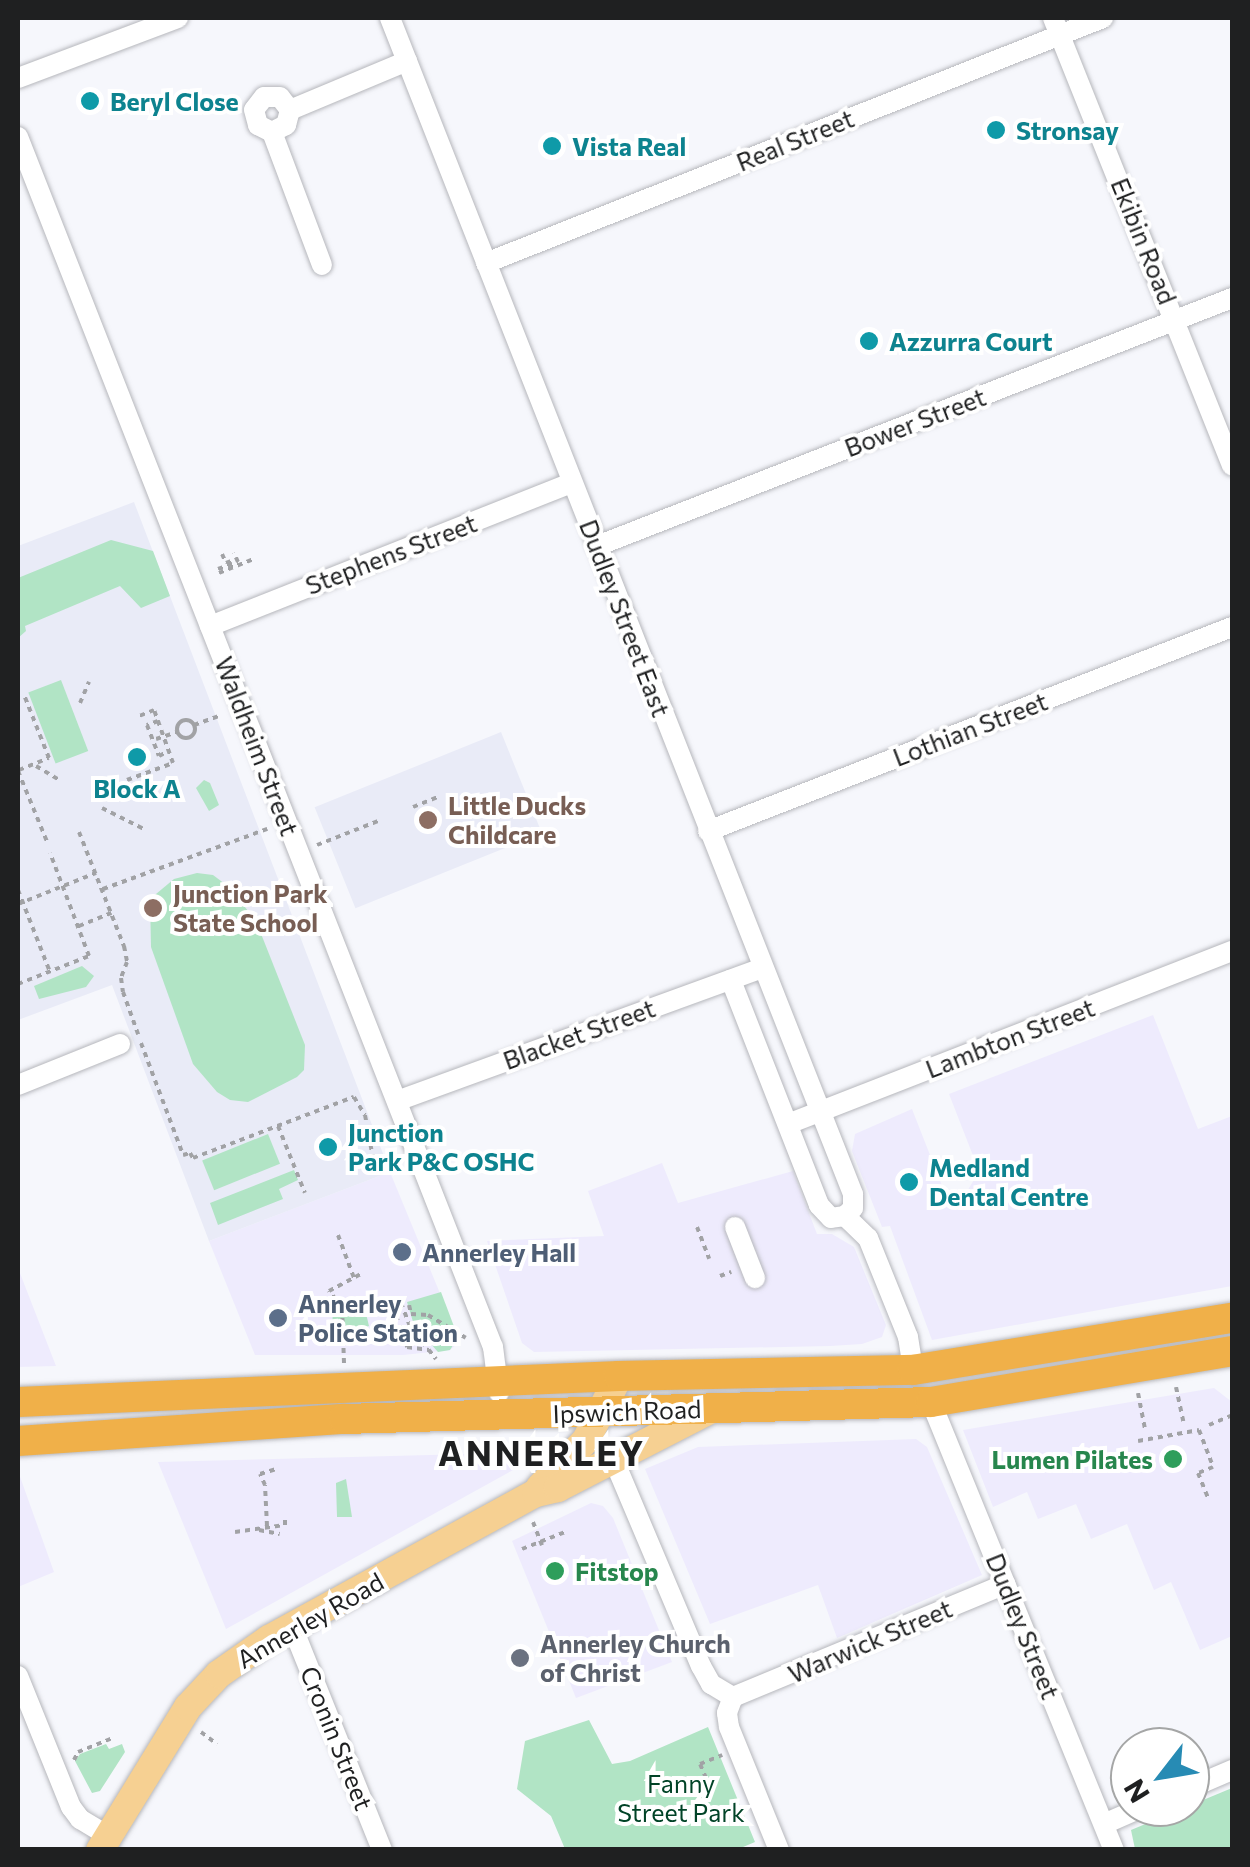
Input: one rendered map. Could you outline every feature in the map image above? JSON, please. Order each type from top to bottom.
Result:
[{"type":"highway","name":"Ipswich Road","points":[[18,1402],[619,1376],[914,1370],[1232,1318]]},
{"type":"highway","name":"Ipswich Road","points":[[18,1441],[344,1419],[930,1402],[1232,1350]]},
{"type":"main road","name":"Annerley Road","points":[[536,1493],[586,1440],[619,1376]]},
{"type":"main road","name":"Annerley Road","points":[[104,1843],[188,1707],[219,1674],[292,1626],[536,1493],[558,1488],[712,1409]]},
{"type":"street","points":[[18,78],[178,18]]},
{"type":"street","name":"Dudley Street East","points":[[390,18],[852,1194],[852,1208],[846,1216]]},
{"type":"street","name":"Real Street","points":[[486,263],[1056,26],[1103,18]]},
{"type":"street","name":"Ekibin Road","points":[[1056,26],[1232,466]]},
{"type":"street","points":[[322,265],[272,132],[258,125],[254,110],[264,98],[280,97],[290,110],[407,61]]},
{"type":"street","name":"Waldheim Street","points":[[18,137],[494,1346],[499,1415]]},
{"type":"street","name":"Bower Street","points":[[596,546],[1232,298]]},
{"type":"street","name":"Stephens Street","points":[[210,626],[572,483]]},
{"type":"street","name":"Lothian Street","points":[[708,831],[1232,626]]},
{"type":"street","name":"Lambton Street","points":[[788,1124],[1232,951]]},
{"type":"street","name":"Blacket Street","points":[[397,1100],[762,968]]},
{"type":"street","points":[[731,980],[824,1213],[835,1219],[846,1216],[868,1238],[908,1337],[914,1370]]},
{"type":"street","points":[[18,1084],[120,1044]]},
{"type":"street","points":[[735,1227],[756,1278]]},
{"type":"street","name":"Dudley Street","points":[[930,1402],[1114,1850]]},
{"type":"street","points":[[614,1458],[701,1666],[715,1688],[733,1697],[727,1720],[779,1850]]},
{"type":"street","name":"Warwick Street","points":[[733,1697],[1006,1584]]},
{"type":"street","name":"Cronin Street","points":[[292,1626],[382,1850]]},
{"type":"street","points":[[18,1676],[72,1807],[104,1843]]},
{"type":"street","points":[[1104,1824],[1110,1821]]},
{"type":"path","points":[[222,554],[226,563],[253,559]]},
{"type":"path","points":[[218,571],[237,560]]},
{"type":"path","points":[[80,703],[89,682]]},
{"type":"path","points":[[24,695],[49,758],[18,771],[48,844]]},
{"type":"path","points":[[127,780],[173,763],[154,710],[139,716]]},
{"type":"path","points":[[177,732],[181,721],[194,725],[222,715]]},
{"type":"path","points":[[158,721],[147,725],[159,756],[169,752]]},
{"type":"path","points":[[153,741],[177,732],[189,738],[194,725]]},
{"type":"path","points":[[34,764],[58,779]]},
{"type":"path","points":[[413,807],[440,796]]},
{"type":"path","points":[[102,808],[146,830]]},
{"type":"path","points":[[324,842],[378,821]]},
{"type":"path","points":[[102,889],[267,829]]},
{"type":"path","points":[[80,832],[128,962],[121,978],[122,992],[183,1155],[190,1153],[193,1158],[354,1097],[365,1115],[373,1158]]},
{"type":"path","points":[[18,984],[89,956],[50,853]]},
{"type":"path","points":[[20,903],[96,873]]},
{"type":"path","points":[[18,890],[50,972]]},
{"type":"path","points":[[78,926],[112,913]]},
{"type":"path","points":[[365,1115],[377,1110]]},
{"type":"path","points":[[278,1126],[304,1193]]},
{"type":"path","points":[[697,1228],[709,1260]]},
{"type":"path","points":[[338,1235],[354,1278]]},
{"type":"path","points":[[344,1363],[342,1307],[329,1291],[361,1274]]},
{"type":"path","points":[[400,1303],[399,1315],[408,1347],[429,1350]]},
{"type":"path","points":[[409,1306],[411,1314],[428,1314],[466,1338]]},
{"type":"path","points":[[399,1315],[436,1359]]},
{"type":"path","points":[[1176,1387],[1183,1420]]},
{"type":"path","points":[[1138,1393],[1145,1428]]},
{"type":"path","points":[[1209,1426],[1232,1415]]},
{"type":"path","points":[[1164,1424],[1166,1436]]},
{"type":"path","points":[[1138,1441],[1199,1430],[1213,1467],[1198,1474],[1209,1500]]},
{"type":"path","points":[[267,1526],[266,1485],[260,1474],[276,1469]]},
{"type":"path","points":[[259,1530],[285,1526],[286,1518]]},
{"type":"path","points":[[534,1522],[542,1543]]},
{"type":"path","points":[[235,1532],[259,1530],[280,1534]]},
{"type":"path","points":[[522,1549],[565,1532]]},
{"type":"path","points":[[197,1730],[217,1744]]},
{"type":"path","points":[[71,1764],[78,1752],[113,1738]]},
{"type":"path","points":[[706,1778],[700,1764],[726,1754]]},
{"type":"shaded area","name":"Junction Park State School","points":[[134,502],[390,1172],[209,1241],[112,985],[18,1020],[18,546]]},
{"type":"shaded area","name":"Little Ducks Childcare","points":[[501,732],[542,833],[355,908],[315,807]]},
{"type":"shaded area","points":[[1153,1015],[1198,1129],[1232,1116],[1232,1286],[932,1340],[890,1226],[882,1227],[852,1151],[855,1134],[912,1109],[948,1201],[965,1195],[979,1171],[949,1094]]},
{"type":"shaded area","points":[[662,1163],[678,1203],[793,1171],[817,1234],[832,1234],[854,1247],[886,1325],[882,1337],[862,1344],[830,1346],[534,1352],[522,1343],[487,1241],[604,1236],[588,1191]]},
{"type":"shaded area","points":[[390,1172],[458,1337],[456,1345],[450,1350],[403,1355],[255,1355],[209,1241]]},
{"type":"shaded area","points":[[18,1268],[56,1366],[18,1367]]},
{"type":"shaded area","points":[[1214,1388],[1232,1402],[1232,1636],[1200,1650],[1171,1582],[1154,1590],[1127,1524],[1091,1539],[1076,1504],[1038,1519],[1027,1492],[993,1507],[963,1430]]},
{"type":"shaded area","points":[[916,1439],[927,1447],[982,1575],[837,1638],[818,1585],[710,1624],[645,1469],[698,1447]]},
{"type":"shaded area","points":[[509,1453],[513,1470],[226,1629],[158,1462]]},
{"type":"shaded area","points":[[18,1471],[54,1572],[18,1587]]},
{"type":"shaded area","points":[[591,1503],[603,1506],[613,1518],[672,1662],[576,1698],[512,1541]]},
{"type":"green space","points":[[111,540],[153,551],[170,596],[141,608],[120,586],[25,626],[26,631],[18,638],[18,578]]},
{"type":"green space","points":[[61,680],[88,751],[56,763],[28,693]]},
{"type":"green space","points":[[204,780],[210,783],[219,805],[209,811],[196,788]]},
{"type":"green space","points":[[197,873],[213,875],[229,887],[256,921],[305,1045],[304,1070],[297,1077],[248,1102],[230,1100],[217,1092],[193,1064],[151,947],[150,899],[174,879]]},
{"type":"green space","points":[[82,966],[94,976],[86,987],[39,999],[34,986]]},
{"type":"green space","points":[[268,1134],[280,1164],[214,1190],[202,1161]]},
{"type":"green space","points":[[294,1170],[298,1180],[279,1189],[283,1199],[218,1225],[210,1203]]},
{"type":"green space","points":[[441,1292],[458,1337],[450,1350],[438,1352],[414,1325],[407,1302]]},
{"type":"green space","points":[[362,1297],[369,1326],[345,1333],[332,1327],[333,1311]]},
{"type":"green space","points":[[346,1479],[352,1517],[337,1517],[336,1483]]},
{"type":"green space","name":"Fanny Street Park","points":[[589,1720],[612,1764],[630,1761],[708,1727],[755,1842],[736,1850],[565,1849],[551,1816],[517,1789],[525,1741]]},
{"type":"green space","points":[[106,1744],[109,1749],[122,1744],[125,1752],[100,1791],[92,1793],[75,1761],[80,1754]]},
{"type":"green space","points":[[1232,1788],[1232,1849],[1135,1849],[1131,1830],[1138,1827],[1210,1827],[1210,1797]]},
{"type":"place","name":"Beryl Close","points":[[90,101]]},
{"type":"place","name":"Stronsay","points":[[996,130]]},
{"type":"place","name":"Vista Real","points":[[552,146]]},
{"type":"place","name":"Azzurra Court","points":[[869,341]]},
{"type":"place","name":"Block A","points":[[137,757]]},
{"type":"place","name":"Little Ducks Childcare","points":[[428,820]]},
{"type":"place","name":"Junction Park State School","points":[[153,908]]},
{"type":"place","name":"Junction Park P&C OSHC","points":[[328,1147]]},
{"type":"place","name":"Medland Dental Centre","points":[[909,1182]]},
{"type":"place","name":"Annerley Hall","points":[[402,1252]]},
{"type":"place","name":"Annerley Police Station","points":[[278,1318]]},
{"type":"place","name":"Lumen Pilates","points":[[1173,1459]]},
{"type":"place","name":"Fitstop","points":[[555,1571]]},
{"type":"place","name":"Annerley Church of Christ","points":[[520,1658]]},
{"type":"district","name":"ANNERLEY","points":[[542,1452]]}]
